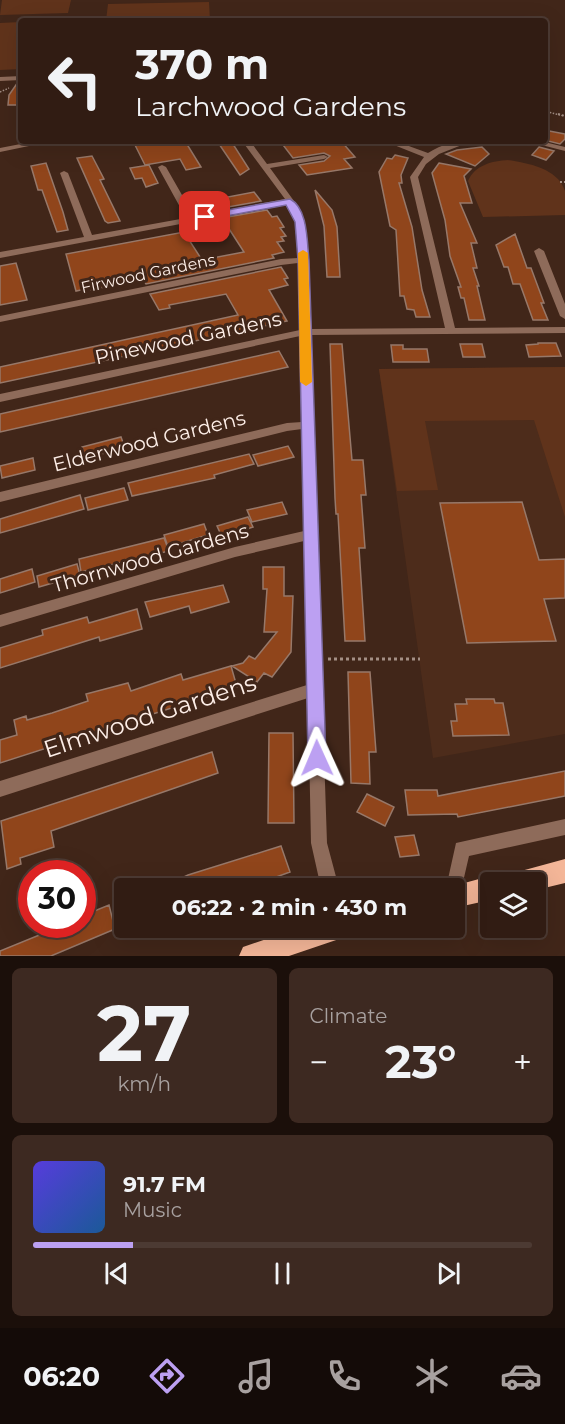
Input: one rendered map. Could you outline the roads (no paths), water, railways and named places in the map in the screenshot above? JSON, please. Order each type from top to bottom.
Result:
[{"type":"highway","points":[[546,875],[565,871]]},
{"type":"highway","points":[[465,894],[480,890]]},
{"type":"highway","points":[[252,956],[306,938]]},
{"type":"street","points":[[0,79],[18,78]]},
{"type":"street","points":[[0,150],[33,144]]},
{"type":"street","points":[[248,144],[290,201],[300,222],[303,260],[319,843],[328,878]]},
{"type":"street","points":[[396,144],[429,156]]},
{"type":"street","points":[[451,331],[414,177],[420,165],[429,156],[457,144]]},
{"type":"street","points":[[543,144],[565,149]]},
{"type":"street","points":[[265,167],[324,157]]},
{"type":"street","points":[[162,167],[191,219]]},
{"type":"street","points":[[64,173],[89,238]]},
{"type":"street","points":[[0,255],[290,201]]},
{"type":"street","points":[[539,251],[565,316]]},
{"type":"street","name":"Firwood Gardens","points":[[0,319],[281,262],[303,260]]},
{"type":"street","name":"Pinewood Gardens","points":[[0,398],[305,332],[565,330]]},
{"type":"street","name":"Elderwood Gardens","points":[[0,497],[287,428],[308,425]]},
{"type":"street","name":"Thornwood Gardens","points":[[0,621],[235,552],[310,534]]},
{"type":"street","name":"Elmwood Gardens","points":[[0,789],[315,689]]},
{"type":"street","points":[[456,878],[462,849],[565,827]]}]
